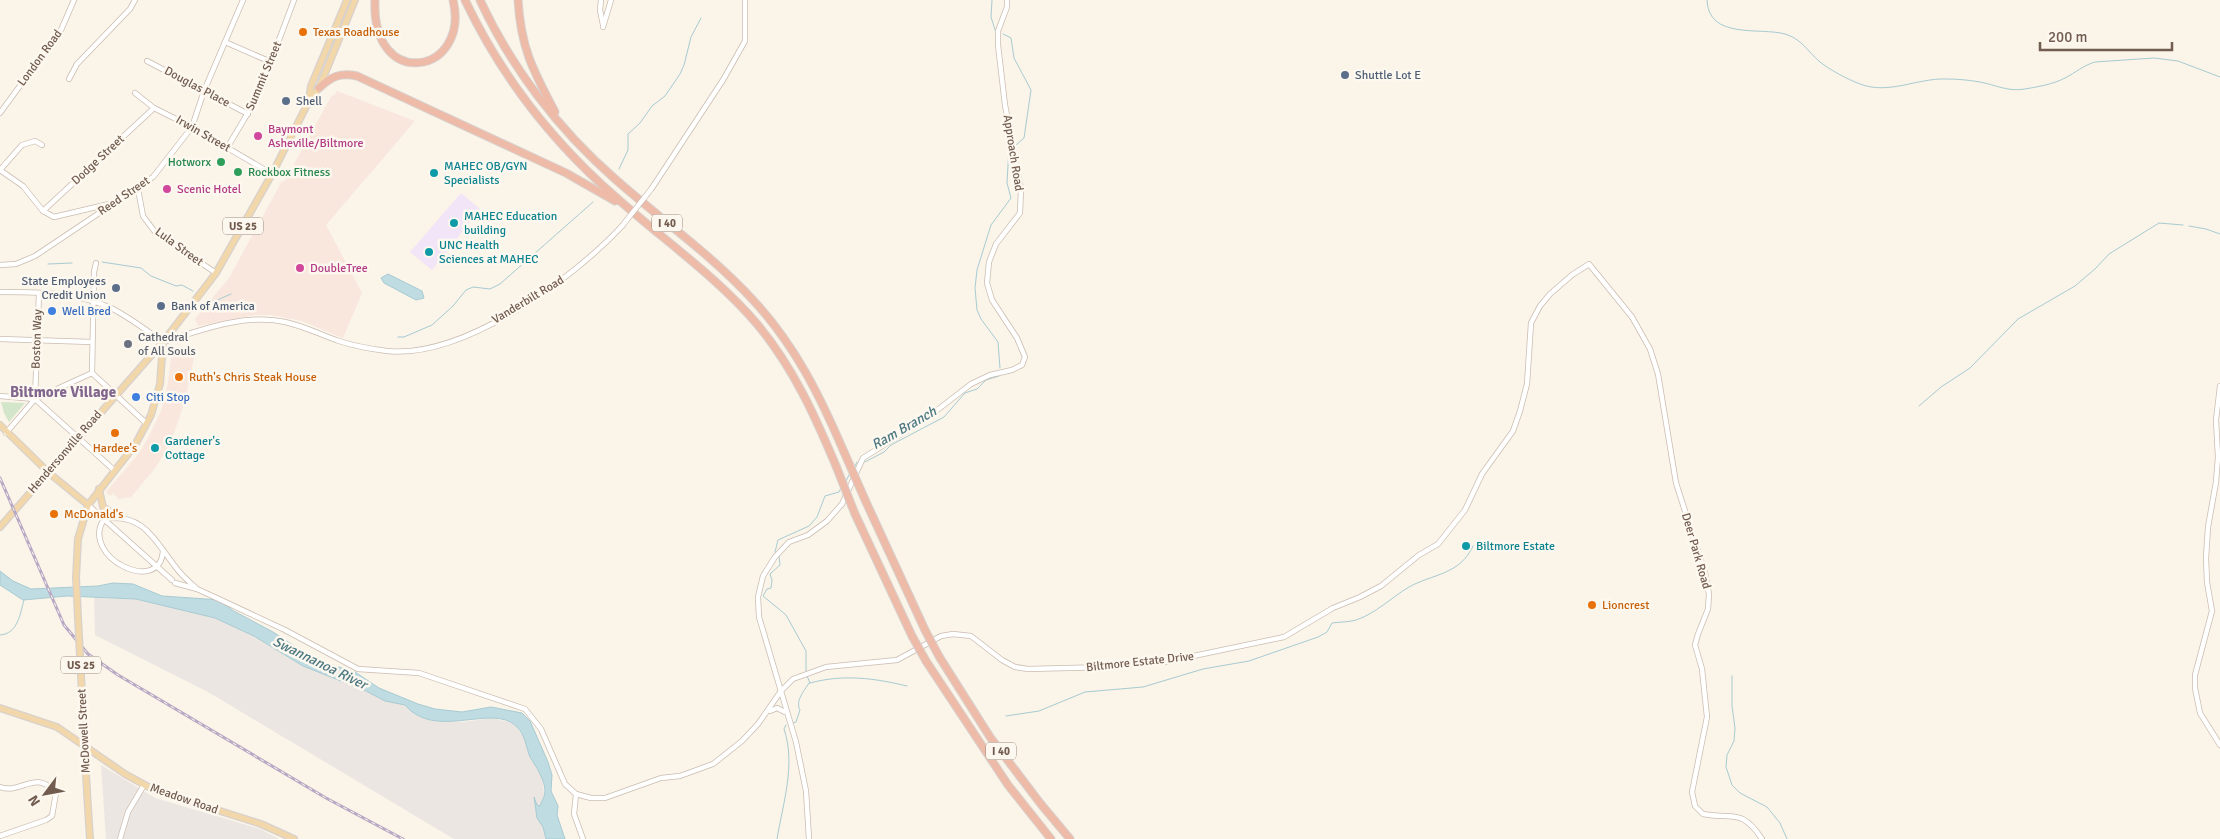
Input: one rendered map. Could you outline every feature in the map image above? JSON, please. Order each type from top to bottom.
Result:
[{"type":"highway","points":[[375,0],[378,33],[387,50],[400,60],[419,63],[426,62],[440,54],[452,38],[456,16],[454,0]]},
{"type":"highway","name":"I 40","points":[[465,0],[499,63],[536,115],[584,169],[724,290],[757,324],[772,343],[798,383],[836,466],[855,514],[912,636],[926,661],[1008,785],[1051,839]]},
{"type":"highway","name":"I 40","points":[[480,0],[516,64],[562,126],[612,176],[725,273],[769,318],[809,376],[925,630],[940,658],[990,737],[1070,839]]},
{"type":"highway","points":[[518,0],[521,31],[527,54],[538,81],[562,126]]},
{"type":"highway","points":[[319,88],[336,75],[357,76],[566,173],[630,210]]},
{"type":"main road","name":"Hendersonville Road","points":[[309,101],[311,86],[347,0]]},
{"type":"main road","name":"Hendersonville Road","points":[[0,527],[114,395],[163,342],[216,273],[272,174],[309,101],[319,88],[355,0]]},
{"type":"main road","name":"US 25","points":[[88,505],[99,488],[135,444],[147,424],[160,384],[163,342]]},
{"type":"main road","points":[[0,425],[6,434],[88,505]]},
{"type":"main road","points":[[99,488],[103,507],[117,516]]},
{"type":"main road","name":"McDowell Street","points":[[88,505],[78,540],[76,578],[90,839]]},
{"type":"main road","name":"Meadow Road","points":[[0,708],[41,720],[57,727],[144,785],[174,798],[261,824],[294,839]]},
{"type":"street","name":"London Road","points":[[0,113],[61,30],[74,0]]},
{"type":"street","points":[[69,79],[77,64],[130,9],[136,0]]},
{"type":"street","name":"Reed Street","points":[[0,265],[16,264],[35,256],[112,204],[138,189],[153,177],[192,127],[204,91],[243,0]]},
{"type":"street","name":"Summit Street","points":[[227,148],[258,96],[294,0]]},
{"type":"street","points":[[601,0],[600,10],[603,27],[611,0]]},
{"type":"street","name":"Vanderbilt Road","points":[[163,342],[210,328],[265,320],[285,322],[339,341],[374,349],[408,352],[446,344],[492,323],[549,290],[580,266],[622,226],[652,188],[724,80],[745,41],[745,0]]},
{"type":"street","name":"Approach Road","points":[[781,691],[772,655],[759,617],[758,598],[763,576],[775,557],[789,542],[808,535],[827,521],[842,504],[863,458],[927,418],[970,384],[990,375],[1012,370],[1022,365],[1025,357],[1017,338],[992,300],[987,283],[989,262],[996,244],[1020,213],[1021,189],[1006,105],[998,45],[998,31],[1008,7],[1007,0]]},
{"type":"street","points":[[225,42],[271,62]]},
{"type":"street","name":"Douglas Place","points":[[147,61],[248,114]]},
{"type":"street","name":"Irwin Street","points":[[135,93],[154,108],[192,127],[272,174]]},
{"type":"street","name":"Dodge Street","points":[[43,211],[154,108]]},
{"type":"street","points":[[42,145],[35,141],[22,145],[0,170],[23,186],[43,211],[54,217],[112,204]]},
{"type":"street","name":"Lula Street","points":[[138,189],[143,216],[155,232],[216,273]]},
{"type":"street","points":[[96,263],[92,374],[147,424]]},
{"type":"street","name":"Biltmore Estate Drive","points":[[576,794],[591,798],[605,798],[661,778],[680,776],[714,764],[758,724],[781,691],[793,680],[826,667],[897,660],[941,636],[953,634],[971,636],[1002,660],[1015,667],[1041,670],[1165,662],[1284,638],[1333,608],[1381,586],[1419,555],[1438,544],[1452,528],[1465,510],[1482,474],[1513,431],[1526,384],[1531,323],[1540,306],[1550,294],[1572,275],[1589,264]]},
{"type":"street","name":"Deer Park Road","points":[[1589,264],[1632,317],[1650,349],[1658,374],[1676,483],[1705,572],[1709,594],[1708,609],[1695,645],[1702,669],[1707,717],[1692,792],[1695,806],[1703,814],[1733,815],[1746,821],[1762,839]]},
{"type":"street","points":[[0,292],[63,295],[94,303],[110,308],[163,342]]},
{"type":"street","name":"Boston Way","points":[[35,399],[39,293]]},
{"type":"street","points":[[0,339],[92,342]]},
{"type":"street","points":[[6,434],[35,399],[92,374]]},
{"type":"street","points":[[2220,386],[2216,420],[2218,457],[2216,482],[2208,527],[2206,558],[2207,582],[2212,611],[2195,674],[2194,688],[2200,713],[2220,745]]},
{"type":"street","points":[[0,396],[35,399],[114,470]]},
{"type":"street","points":[[88,505],[173,582],[197,589],[285,630],[358,669],[419,672],[525,709],[541,729],[565,784],[576,794],[574,814],[583,839]]},
{"type":"street","points":[[163,550],[162,559],[156,566],[144,572],[132,571],[119,565],[107,553],[100,538],[99,526],[104,519],[117,516],[140,523],[149,531],[180,573],[197,589]]},
{"type":"street","points":[[781,691],[796,742],[806,791],[809,839]]},
{"type":"street","points":[[768,711],[777,708],[786,713]]},
{"type":"street","points":[[0,787],[13,788],[36,781],[44,782],[56,792],[52,816],[46,820],[0,836]]},
{"type":"street","points":[[120,839],[128,812],[144,785]]},
{"type":"shaded area","points":[[337,91],[415,121],[326,225],[362,293],[343,338],[302,321],[272,315],[255,315],[198,326],[195,319],[229,278],[282,181],[284,182],[332,95],[334,96]]},
{"type":"shaded area","points":[[461,193],[480,209],[432,270],[410,252]]},
{"type":"shaded area","points":[[172,351],[194,358],[185,400],[171,442],[156,467],[131,497],[119,499],[113,493],[110,496],[106,492],[140,452],[161,411],[168,383]]},
{"type":"shaded area","points":[[94,598],[136,599],[215,618],[254,636],[303,666],[364,690],[385,701],[405,705],[419,716],[434,721],[463,722],[492,718],[512,723],[523,737],[530,756],[543,780],[544,798],[540,806],[537,805],[535,798],[537,818],[543,827],[546,839],[454,839],[208,692],[95,635]]},
{"type":"shaded area","points":[[101,765],[155,798],[260,829],[279,839],[106,839]]},
{"type":"green space","points":[[1,402],[25,403],[9,422]]},
{"type":"water","points":[[388,274],[422,291],[424,298],[416,300],[384,283],[381,278]]},
{"type":"water","name":"Swannanoa River","points":[[0,571],[13,581],[31,589],[98,586],[113,583],[133,584],[162,596],[221,600],[232,610],[273,632],[316,660],[355,672],[379,688],[418,704],[435,709],[462,712],[491,707],[522,713],[530,721],[548,762],[552,775],[551,791],[558,806],[557,815],[565,839],[546,839],[543,827],[537,818],[534,797],[537,805],[540,806],[545,794],[544,783],[530,757],[521,733],[516,726],[506,720],[493,718],[447,721],[432,720],[417,715],[405,705],[385,701],[364,690],[303,666],[254,636],[215,618],[136,599],[67,596],[23,600],[0,585]]},
{"type":"waterway","name":"Ram Branch","points":[[992,0],[991,17],[996,33]]},
{"type":"waterway","points":[[1707,0],[1710,13],[1716,21],[1737,29],[1775,32],[1791,36],[1829,68],[1855,82],[1871,87],[1892,87],[1935,79],[1950,79],[1976,81],[2019,90],[2056,82],[2095,62],[2154,58],[2178,61],[2220,77]]},
{"type":"waterway","points":[[619,169],[628,150],[628,134],[640,123],[652,106],[665,96],[680,74],[691,37],[701,18]]},
{"type":"waterway","name":"Ram Branch","points":[[1003,34],[1011,38],[1014,58],[1031,90],[1024,138],[1016,145]]},
{"type":"waterway","name":"Ram Branch","points":[[1000,368],[998,342],[981,319],[977,310],[975,288],[977,270],[991,225],[1011,198],[1007,183],[1009,148]]},
{"type":"waterway","points":[[398,337],[404,337],[432,325],[453,306],[466,290],[473,287],[490,289],[500,284],[593,202]]},
{"type":"waterway","points":[[1919,406],[1941,387],[1970,368],[2018,319],[2075,286],[2109,254],[2159,223],[2183,225]]},
{"type":"waterway","points":[[2189,226],[2220,234]]},
{"type":"waterway","points":[[102,262],[141,268],[151,276],[176,286],[182,285],[193,291]]},
{"type":"waterway","points":[[48,264],[72,263]]},
{"type":"waterway","points":[[211,300],[215,301],[231,294]]},
{"type":"waterway","name":"Ram Branch","points":[[865,462],[884,452],[891,445],[944,417],[965,393],[977,389],[986,380],[999,376]]},
{"type":"waterway","name":"Ram Branch","points":[[854,468],[857,462]]},
{"type":"waterway","name":"Ram Branch","points":[[846,481],[850,473]]},
{"type":"waterway","name":"Ram Branch","points":[[775,552],[778,540],[809,526],[817,517],[825,496],[839,492],[841,488]]},
{"type":"waterway","points":[[1006,716],[1039,711],[1085,692],[1143,687],[1203,669],[1249,661],[1318,637],[1327,632],[1332,623],[1353,621],[1363,617],[1377,610],[1409,587],[1453,568],[1461,563],[1473,546]]},
{"type":"waterway","name":"Ram Branch","points":[[779,556],[780,565],[770,574],[772,580],[771,588],[767,589],[763,596],[786,615],[806,651],[806,671]]},
{"type":"waterway","points":[[0,635],[6,634],[14,627],[24,600]]},
{"type":"waterway","name":"Ram Branch","points":[[807,676],[810,683]]},
{"type":"waterway","points":[[1732,676],[1732,706],[1735,728],[1734,741],[1727,755],[1726,767],[1732,785],[1740,793],[1767,807],[1780,823],[1787,839]]},
{"type":"waterway","points":[[810,683],[822,680],[859,678],[907,686]]},
{"type":"waterway","name":"Ram Branch","points":[[793,723],[796,722],[800,710],[799,700],[809,683]]},
{"type":"waterway","name":"Ram Branch","points":[[777,839],[789,770],[789,756],[784,729],[786,725]]},
{"type":"railway","points":[[0,478],[64,625],[88,654],[118,675],[326,798],[403,839]]},
{"type":"place","name":"Texas Roadhouse","points":[[303,32]]},
{"type":"place","name":"Shuttle Lot E","points":[[1345,75]]},
{"type":"place","name":"Shell","points":[[286,101]]},
{"type":"place","name":"Baymont Asheville/Biltmore","points":[[258,136]]},
{"type":"place","name":"Hotworx","points":[[221,162]]},
{"type":"place","name":"Rockbox Fitness","points":[[238,172]]},
{"type":"place","name":"MAHEC OB/GYN Specialists","points":[[434,173]]},
{"type":"place","name":"Scenic Hotel","points":[[167,189]]},
{"type":"place","name":"MAHEC Education building","points":[[454,223]]},
{"type":"place","name":"UNC Health Sciences at MAHEC","points":[[429,252]]},
{"type":"place","name":"DoubleTree","points":[[300,268]]},
{"type":"place","name":"State Employees Credit Union","points":[[116,288]]},
{"type":"place","name":"Bank of America","points":[[161,306]]},
{"type":"place","name":"Well Bred","points":[[52,311]]},
{"type":"place","name":"Cathedral of All Souls","points":[[128,344]]},
{"type":"place","name":"Ruth's Chris Steak House","points":[[179,377]]},
{"type":"place","name":"Citi Stop","points":[[136,397]]},
{"type":"place","name":"Hardee's","points":[[115,433]]},
{"type":"place","name":"Gardener's Cottage","points":[[155,448]]},
{"type":"place","name":"McDonald's","points":[[54,514]]},
{"type":"place","name":"Biltmore Estate","points":[[1466,546]]},
{"type":"place","name":"Lioncrest","points":[[1592,605]]},
{"type":"district","name":"Biltmore Village","points":[[63,392]]}]
